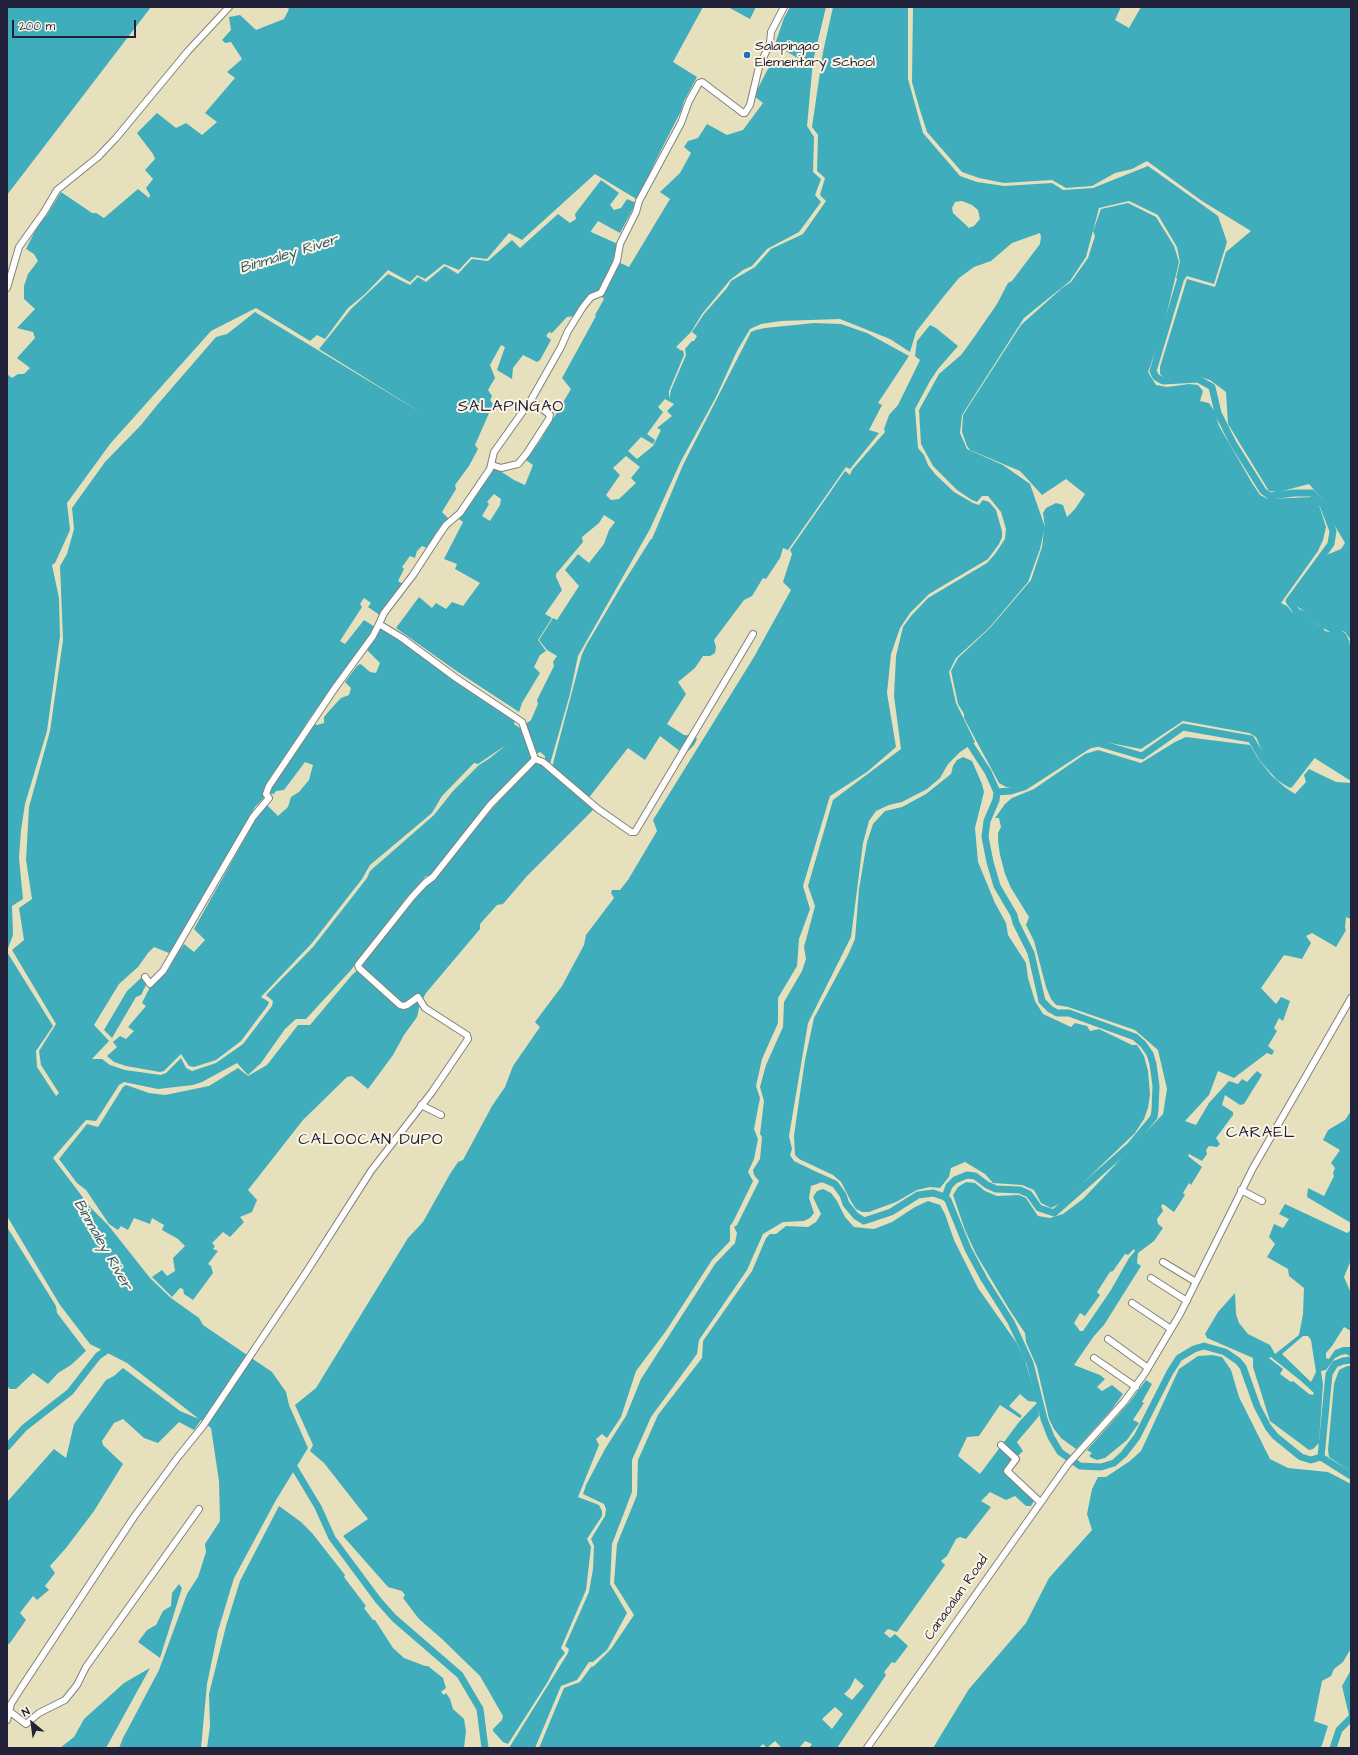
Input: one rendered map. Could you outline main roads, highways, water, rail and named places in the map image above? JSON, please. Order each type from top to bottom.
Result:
[{"type":"water","points":[[7,7],[151,7],[7,195]]},
{"type":"water","name":"Binmaley River","points":[[286,7],[703,7],[673,62],[697,77],[684,101],[681,111],[654,164],[638,200],[595,174],[522,240],[509,233],[487,259],[471,257],[459,270],[444,264],[425,279],[417,275],[410,282],[388,270],[365,294],[348,308],[325,339],[317,335],[310,341],[256,308],[211,331],[110,444],[67,503],[70,530],[55,563],[52,565],[59,598],[60,636],[47,731],[25,804],[21,830],[19,858],[23,899],[12,906],[13,935],[7,951],[7,374],[12,378],[18,374],[24,374],[30,368],[17,358],[35,338],[33,332],[17,328],[35,309],[24,299],[24,286],[28,274],[38,261],[34,254],[26,249],[38,225],[47,215],[61,192],[92,213],[96,213],[104,218],[138,189],[149,198],[150,195],[146,188],[153,179],[145,170],[155,159],[153,154],[137,133],[157,113],[176,128],[186,123],[202,135],[217,122],[205,113],[235,78],[227,72],[242,59],[231,42],[225,43],[222,40],[231,30],[229,17],[240,15],[256,30],[284,19],[289,9]]},
{"type":"water","points":[[728,7],[756,7],[750,19]]},
{"type":"water","name":"Binmaley River","points":[[790,7],[826,7],[813,61],[807,126],[814,137],[813,172],[821,179],[815,195],[821,202],[799,232],[767,249],[752,266],[743,270],[730,280],[702,314],[691,332],[676,347],[682,351],[683,350],[684,355],[669,391],[669,399],[671,390],[686,355],[685,349],[697,336],[692,332],[704,314],[727,288],[731,281],[755,267],[771,249],[803,234],[826,201],[820,195],[825,178],[817,171],[818,135],[812,127],[823,52],[833,7],[908,7],[908,79],[923,133],[960,176],[977,182],[1004,186],[1052,183],[1063,190],[1093,188],[1148,166],[1218,216],[1227,242],[1214,284],[1187,276],[1184,280],[1176,278],[1180,262],[1177,247],[1158,215],[1129,201],[1099,208],[1086,257],[1070,281],[1024,318],[962,415],[960,433],[967,449],[1003,465],[1030,484],[1045,527],[1043,513],[1046,508],[1056,503],[1063,505],[1067,517],[1075,509],[1085,494],[1066,479],[1042,495],[1020,471],[970,450],[962,432],[963,415],[1021,325],[1062,288],[1071,282],[1088,258],[1095,236],[1093,231],[1101,209],[1128,203],[1156,217],[1174,246],[1179,262],[1162,333],[1148,372],[1156,385],[1167,387],[1189,384],[1198,385],[1203,391],[1200,401],[1209,403],[1215,412],[1219,426],[1260,495],[1268,499],[1312,497],[1318,502],[1326,527],[1323,540],[1318,551],[1281,603],[1287,606],[1292,612],[1323,627],[1325,631],[1337,634],[1342,639],[1345,644],[1347,679],[1345,695],[1332,727],[1289,780],[1282,778],[1266,760],[1256,737],[1249,733],[1183,721],[1141,749],[1095,740],[1061,759],[1026,784],[1013,788],[1006,787],[999,783],[964,718],[964,714],[958,704],[951,671],[958,658],[990,628],[1031,580],[1042,547],[1044,531],[1040,549],[1028,582],[989,628],[956,658],[949,672],[956,703],[975,742],[960,752],[948,764],[940,778],[927,789],[902,802],[889,805],[876,811],[869,821],[863,843],[851,937],[808,1023],[789,1136],[792,1149],[790,1155],[794,1161],[831,1179],[811,1186],[809,1198],[814,1213],[810,1218],[804,1221],[783,1222],[763,1234],[747,1270],[699,1340],[697,1354],[651,1417],[632,1460],[632,1492],[612,1544],[610,1584],[627,1613],[607,1650],[593,1662],[589,1662],[577,1680],[561,1686],[535,1748],[509,1748],[568,1653],[569,1649],[565,1646],[589,1592],[593,1569],[594,1546],[591,1539],[605,1516],[606,1509],[604,1504],[583,1494],[586,1485],[605,1449],[626,1416],[641,1379],[715,1264],[735,1243],[737,1233],[734,1227],[737,1225],[759,1181],[754,1175],[753,1170],[760,1159],[762,1137],[760,1134],[764,1101],[760,1087],[766,1065],[783,1027],[784,1002],[802,971],[806,959],[804,947],[815,906],[808,886],[833,800],[901,749],[894,696],[896,656],[903,627],[928,598],[987,563],[1005,539],[1006,529],[1001,512],[988,496],[982,496],[977,502],[972,500],[957,490],[933,466],[921,444],[919,410],[939,374],[961,355],[997,304],[1008,283],[1012,281],[1040,244],[1040,233],[1012,243],[991,261],[974,267],[959,278],[916,332],[910,352],[890,339],[840,319],[781,321],[761,324],[750,329],[737,351],[716,397],[681,461],[650,529],[578,656],[570,694],[550,764],[545,759],[545,756],[540,752],[534,755],[430,876],[426,876],[407,897],[351,970],[306,1019],[296,1019],[285,1029],[261,1063],[248,1075],[237,1063],[202,1082],[193,1085],[158,1089],[124,1082],[119,1085],[96,1121],[86,1120],[53,1158],[91,1208],[108,1225],[150,1278],[171,1298],[199,1318],[203,1325],[272,1372],[286,1392],[289,1405],[308,1448],[276,1500],[234,1578],[218,1631],[207,1684],[201,1748],[119,1748],[159,1670],[187,1594],[198,1577],[206,1552],[205,1544],[220,1521],[219,1481],[211,1428],[201,1420],[194,1430],[179,1422],[158,1443],[144,1438],[123,1419],[114,1423],[102,1441],[103,1445],[123,1464],[94,1511],[66,1548],[50,1566],[55,1573],[45,1586],[49,1590],[37,1600],[33,1596],[20,1613],[26,1620],[7,1645],[7,1502],[54,1449],[66,1458],[74,1424],[106,1380],[114,1376],[123,1368],[180,1411],[199,1419],[127,1363],[90,1344],[60,1305],[7,1216],[7,952],[53,1026],[36,1051],[37,1067],[56,1096],[59,1093],[41,1065],[39,1051],[56,1024],[12,950],[24,940],[19,908],[32,899],[26,860],[29,807],[50,731],[63,640],[60,566],[67,554],[74,529],[72,508],[105,462],[141,425],[216,337],[227,334],[255,312],[425,415],[319,349],[351,309],[388,274],[410,285],[418,277],[426,282],[445,266],[458,274],[472,259],[488,261],[512,240],[520,248],[558,214],[570,223],[576,219],[575,214],[601,180],[619,193],[610,205],[614,210],[621,208],[627,199],[636,203],[620,233],[598,221],[591,231],[618,244],[610,269],[601,290],[575,316],[567,317],[552,333],[549,332],[546,336],[551,340],[540,360],[537,362],[523,355],[513,368],[512,379],[497,370],[505,347],[501,345],[490,365],[495,378],[488,390],[492,396],[490,400],[493,404],[475,445],[478,449],[469,466],[455,485],[456,489],[442,512],[449,519],[429,549],[422,546],[417,551],[415,558],[410,556],[402,567],[404,569],[398,581],[403,584],[381,616],[368,607],[371,603],[364,598],[360,604],[362,607],[340,641],[345,644],[364,620],[375,627],[307,722],[287,758],[267,786],[263,799],[255,807],[186,929],[169,953],[154,947],[148,953],[138,967],[119,984],[94,1025],[109,1041],[92,1059],[102,1059],[110,1065],[125,1070],[161,1075],[166,1073],[181,1058],[186,1068],[192,1071],[216,1063],[243,1044],[272,1006],[273,1001],[266,995],[313,947],[367,878],[370,871],[434,815],[453,791],[479,765],[506,745],[478,764],[474,763],[442,796],[432,813],[370,865],[362,879],[312,943],[261,997],[269,1002],[268,1005],[241,1041],[216,1060],[194,1067],[189,1066],[181,1054],[164,1071],[160,1072],[126,1066],[114,1062],[107,1056],[117,1047],[113,1042],[120,1036],[126,1039],[134,1031],[128,1027],[146,1006],[142,1003],[150,987],[169,969],[170,964],[184,944],[194,952],[205,940],[194,929],[259,813],[267,805],[278,816],[288,807],[291,797],[299,792],[309,780],[313,765],[305,762],[284,790],[276,791],[274,794],[269,793],[271,786],[313,724],[317,725],[324,723],[324,717],[329,711],[341,698],[349,695],[351,688],[345,682],[357,666],[360,664],[370,672],[376,673],[380,663],[366,649],[383,626],[517,716],[514,724],[520,728],[531,720],[538,704],[537,700],[554,666],[553,662],[557,656],[547,650],[539,640],[553,618],[557,620],[579,586],[565,570],[578,554],[589,563],[604,544],[609,530],[615,522],[604,515],[599,523],[582,537],[583,542],[556,574],[562,590],[545,614],[552,618],[538,640],[546,651],[540,655],[534,667],[540,673],[522,703],[519,712],[455,670],[396,628],[419,597],[432,608],[436,603],[446,609],[452,602],[463,606],[480,583],[455,569],[457,564],[444,559],[463,522],[459,519],[494,467],[525,485],[533,465],[526,460],[540,441],[571,389],[562,378],[596,316],[595,315],[604,299],[601,296],[618,262],[629,267],[670,199],[660,192],[680,173],[691,153],[684,147],[688,141],[698,138],[707,124],[727,135],[743,130],[763,103],[754,96],[771,63],[789,68],[791,65],[796,67],[801,60],[777,46],[776,41],[784,18]],"holes":[[[962,201],[972,205],[978,210],[980,219],[974,226],[968,228],[953,213],[952,208],[955,202]],[[665,399],[674,404],[667,411],[672,416],[657,428],[661,430],[653,446],[637,459],[628,451],[641,437],[653,444],[655,440],[647,434],[663,412],[658,407]],[[626,456],[640,467],[631,478],[636,483],[619,499],[611,500],[606,495],[620,475],[613,468]],[[494,494],[501,499],[500,505],[490,521],[482,516],[489,504],[487,502]]]},
{"type":"water","points":[[913,7],[1121,7],[1115,20],[1129,28],[1141,7],[1351,7],[1351,680],[1350,639],[1345,632],[1336,629],[1332,625],[1308,614],[1294,604],[1292,600],[1324,556],[1341,549],[1345,543],[1332,521],[1323,500],[1309,484],[1279,492],[1269,491],[1228,424],[1226,392],[1210,380],[1198,376],[1164,378],[1160,374],[1160,367],[1187,279],[1215,287],[1226,252],[1251,231],[1202,201],[1147,161],[1132,169],[1115,173],[1092,186],[1066,188],[1052,180],[1004,183],[979,178],[962,172],[927,132],[919,107],[912,82]]},
{"type":"water","points":[[814,323],[841,324],[867,333],[909,356],[878,403],[882,405],[869,430],[879,433],[850,469],[846,467],[788,550],[783,548],[780,558],[766,579],[763,578],[752,596],[744,600],[714,640],[716,647],[715,653],[710,656],[703,656],[695,668],[678,682],[686,694],[667,724],[684,735],[695,736],[697,739],[694,745],[688,751],[684,748],[681,752],[660,736],[645,760],[628,748],[587,800],[594,809],[527,876],[503,904],[497,905],[480,924],[480,929],[426,993],[420,1004],[417,1017],[404,1035],[393,1055],[368,1089],[352,1076],[347,1077],[303,1120],[248,1190],[257,1200],[252,1212],[240,1217],[244,1222],[230,1237],[223,1232],[212,1243],[215,1246],[213,1249],[218,1251],[208,1264],[211,1266],[213,1273],[193,1300],[184,1294],[183,1289],[180,1288],[172,1297],[152,1277],[162,1270],[167,1276],[175,1271],[173,1258],[185,1246],[178,1239],[162,1230],[164,1225],[152,1218],[150,1224],[134,1218],[128,1230],[121,1226],[118,1230],[109,1224],[86,1190],[77,1183],[59,1159],[87,1124],[98,1127],[123,1087],[126,1085],[149,1093],[165,1095],[209,1086],[238,1068],[248,1076],[267,1065],[298,1025],[310,1025],[352,975],[362,966],[395,921],[505,794],[538,762],[551,771],[582,654],[622,585],[652,539],[683,465],[751,332],[765,328]]},
{"type":"water","points":[[930,325],[958,346],[938,369],[915,409],[918,448],[935,474],[954,492],[979,505],[983,500],[989,502],[996,510],[1002,531],[1002,537],[999,544],[988,559],[929,594],[910,613],[900,628],[891,654],[887,693],[896,747],[867,772],[830,796],[803,886],[810,909],[799,939],[797,966],[778,998],[778,1023],[762,1059],[756,1086],[760,1098],[754,1129],[758,1139],[754,1159],[748,1172],[753,1181],[730,1226],[730,1241],[712,1260],[666,1331],[636,1371],[621,1417],[607,1438],[602,1434],[596,1439],[599,1445],[578,1497],[599,1505],[602,1511],[602,1516],[587,1539],[591,1547],[586,1590],[561,1648],[565,1653],[508,1744],[503,1742],[493,1731],[493,1729],[502,1720],[503,1716],[480,1676],[419,1619],[403,1598],[405,1595],[402,1591],[388,1587],[343,1536],[368,1519],[324,1463],[310,1451],[313,1445],[295,1405],[316,1388],[408,1238],[423,1222],[450,1174],[458,1162],[463,1160],[492,1106],[505,1087],[513,1066],[540,1027],[535,1022],[562,986],[584,945],[586,935],[614,898],[611,893],[612,890],[620,890],[628,880],[657,831],[653,820],[754,657],[791,590],[783,582],[792,554],[790,550],[845,471],[850,475],[852,470],[885,432],[884,429],[889,415],[898,405],[920,360],[915,356],[917,341]]},
{"type":"water","points":[[1351,680],[1351,781],[1313,757],[1334,731],[1349,690]]},
{"type":"water","points":[[1186,737],[1250,745],[1259,760],[1272,776],[1295,794],[1306,782],[1304,775],[1309,769],[1336,782],[1351,783],[1351,919],[1346,917],[1346,930],[1336,947],[1312,933],[1306,936],[1311,943],[1302,959],[1284,955],[1261,988],[1276,1004],[1281,997],[1290,1001],[1283,1021],[1279,1018],[1274,1028],[1277,1031],[1268,1046],[1274,1051],[1272,1055],[1267,1053],[1234,1078],[1218,1071],[1209,1095],[1185,1121],[1196,1125],[1209,1103],[1229,1081],[1238,1084],[1242,1079],[1247,1082],[1257,1071],[1262,1075],[1244,1104],[1240,1105],[1225,1095],[1222,1105],[1233,1112],[1233,1115],[1216,1138],[1220,1144],[1217,1147],[1209,1146],[1206,1150],[1207,1154],[1202,1161],[1189,1154],[1188,1156],[1202,1167],[1191,1185],[1189,1183],[1183,1193],[1185,1195],[1174,1212],[1163,1204],[1161,1206],[1163,1211],[1157,1219],[1158,1224],[1163,1228],[1154,1241],[1138,1253],[1137,1263],[1141,1266],[1104,1325],[1094,1336],[1074,1365],[1100,1375],[1105,1379],[1097,1387],[1102,1391],[1112,1385],[1123,1394],[1112,1409],[1076,1449],[1061,1438],[1049,1419],[1037,1367],[1026,1342],[1025,1333],[976,1254],[965,1230],[953,1195],[958,1187],[966,1182],[975,1183],[985,1191],[997,1196],[1019,1195],[1026,1198],[1038,1216],[1050,1218],[1063,1214],[1083,1199],[1163,1114],[1167,1089],[1158,1050],[1135,1030],[1068,1007],[1056,1005],[1051,999],[1046,987],[1034,941],[1026,925],[1029,917],[1011,888],[1005,874],[998,841],[998,833],[1001,827],[999,818],[995,818],[1005,804],[1012,798],[1034,789],[1085,754],[1098,750],[1141,763]],"holes":[[[1134,1249],[1135,1251],[1129,1258],[1111,1290],[1083,1331],[1080,1331],[1074,1323],[1080,1313],[1085,1316],[1100,1295],[1097,1292],[1110,1272],[1113,1271],[1125,1254],[1128,1255]]]},
{"type":"water","points":[[963,757],[972,761],[984,792],[975,828],[978,862],[995,903],[1006,923],[1008,935],[1026,963],[1028,978],[1035,1001],[1043,1014],[1071,1027],[1075,1023],[1087,1026],[1090,1031],[1099,1029],[1132,1045],[1137,1045],[1144,1056],[1148,1071],[1150,1094],[1148,1108],[1144,1119],[1135,1133],[1063,1202],[1051,1208],[1041,1203],[1034,1190],[1022,1185],[993,1183],[985,1174],[965,1162],[951,1168],[949,1177],[940,1188],[930,1187],[917,1190],[896,1202],[869,1212],[862,1212],[856,1209],[841,1182],[833,1175],[799,1159],[795,1155],[794,1136],[796,1121],[805,1060],[814,1018],[855,939],[859,889],[867,842],[873,824],[885,811],[902,807],[926,794],[951,774],[953,766],[957,760]]},
{"type":"water","points":[[142,977],[146,985],[141,995],[136,997],[112,1038],[104,1030],[127,991]]},
{"type":"water","points":[[1351,1111],[1351,1223],[1307,1197],[1308,1188],[1324,1196],[1334,1176],[1333,1173],[1335,1168],[1331,1163],[1340,1150],[1323,1140],[1328,1130],[1345,1120]]},
{"type":"water","points":[[823,1189],[831,1193],[845,1217],[854,1227],[874,1229],[892,1222],[915,1207],[928,1201],[940,1205],[945,1214],[954,1240],[978,1288],[1016,1342],[1025,1360],[1037,1402],[1028,1401],[1020,1394],[1009,1406],[1022,1416],[1020,1418],[1000,1405],[979,1436],[967,1437],[958,1456],[980,1474],[1019,1422],[1037,1403],[1039,1416],[1017,1442],[1023,1451],[1004,1469],[1035,1499],[1031,1506],[1026,1506],[1015,1496],[1006,1500],[990,1492],[981,1501],[991,1507],[966,1539],[960,1537],[956,1539],[947,1556],[941,1561],[945,1565],[897,1632],[888,1629],[884,1633],[890,1638],[895,1634],[908,1646],[895,1663],[892,1662],[884,1672],[886,1675],[837,1748],[809,1748],[812,1744],[805,1741],[800,1747],[801,1748],[782,1748],[775,1741],[767,1748],[763,1744],[759,1748],[539,1748],[564,1688],[580,1682],[591,1667],[594,1666],[611,1649],[634,1615],[614,1583],[617,1544],[637,1495],[638,1460],[658,1415],[702,1358],[703,1341],[752,1271],[766,1238],[770,1234],[776,1234],[786,1226],[808,1227],[816,1222],[821,1214],[813,1197],[817,1191]],"holes":[[[855,1678],[864,1686],[852,1700],[844,1694],[850,1688]],[[835,1707],[843,1714],[832,1729],[822,1719]]]},
{"type":"water","points":[[1285,1204],[1347,1233],[1351,1230],[1351,1260],[1344,1277],[1351,1293],[1351,1331],[1344,1327],[1326,1353],[1326,1358],[1329,1359],[1335,1350],[1343,1347],[1351,1347],[1351,1357],[1346,1354],[1341,1355],[1335,1358],[1326,1370],[1321,1371],[1323,1384],[1319,1443],[1313,1449],[1309,1450],[1270,1421],[1253,1367],[1253,1358],[1207,1338],[1205,1334],[1218,1312],[1235,1293],[1236,1314],[1239,1323],[1248,1334],[1270,1345],[1275,1354],[1299,1335],[1303,1314],[1304,1288],[1289,1276],[1288,1269],[1267,1257],[1275,1244],[1269,1237],[1274,1224],[1283,1228],[1289,1219],[1279,1214]],"holes":[[[1303,1336],[1308,1336],[1311,1340],[1316,1372],[1311,1382],[1282,1354]],[[1271,1357],[1301,1381],[1314,1393],[1313,1395],[1309,1394],[1293,1381],[1291,1382],[1280,1374],[1283,1369],[1269,1358]]]},
{"type":"water","points":[[7,1227],[56,1306],[57,1313],[86,1351],[71,1365],[58,1373],[48,1384],[33,1373],[16,1389],[10,1389],[7,1386]]},
{"type":"water","points":[[1212,1355],[1222,1357],[1231,1370],[1239,1397],[1270,1459],[1288,1468],[1328,1472],[1351,1484],[1350,1650],[1343,1662],[1334,1669],[1331,1676],[1322,1681],[1314,1721],[1328,1726],[1320,1748],[933,1748],[969,1689],[1026,1623],[1049,1578],[1092,1530],[1087,1514],[1092,1489],[1098,1477],[1106,1477],[1130,1461],[1141,1451],[1179,1369],[1198,1356]]},
{"type":"water","points":[[1347,1366],[1351,1366],[1351,1472],[1329,1457],[1328,1450],[1334,1384],[1339,1370]]},
{"type":"water","points":[[1146,1380],[1152,1384],[1142,1402],[1144,1403],[1133,1420],[1139,1423],[1127,1440],[1105,1458],[1097,1460],[1089,1456],[1092,1453],[1087,1450],[1128,1404]]},
{"type":"water","points":[[279,1506],[301,1522],[312,1533],[345,1575],[344,1577],[366,1606],[364,1608],[373,1620],[375,1620],[393,1648],[404,1658],[428,1666],[443,1678],[446,1688],[441,1692],[444,1695],[446,1693],[450,1699],[453,1709],[464,1719],[466,1731],[464,1748],[207,1748],[210,1726],[209,1694],[226,1626],[240,1581]]},
{"type":"water","points":[[179,1584],[182,1588],[160,1658],[138,1642],[147,1630],[156,1625],[163,1611],[171,1606],[172,1593]]},
{"type":"water","points":[[150,1668],[106,1748],[60,1748],[74,1737],[84,1719],[124,1683]]},
{"type":"water","points":[[1351,1670],[1351,1724],[1342,1686]]},
{"type":"waterway","points":[[997,792],[1011,791],[1024,787],[1089,745],[1098,743],[1142,756],[1183,727],[1251,739],[1263,759],[1279,777],[1290,784],[1331,731],[1346,694],[1349,674],[1346,642],[1343,636],[1319,621],[1297,612],[1289,601],[1331,544],[1333,531],[1323,505],[1312,493],[1294,493],[1270,496],[1263,491],[1233,443],[1218,413],[1212,387],[1198,379],[1163,381],[1156,377],[1153,371],[1183,271]]},
{"type":"waterway","points":[[945,1197],[949,1186],[955,1180],[967,1175],[975,1176],[987,1185],[996,1189],[1020,1190],[1029,1194],[1039,1208],[1054,1213],[1130,1146],[1154,1117],[1155,1110],[1156,1086],[1153,1064],[1150,1054],[1143,1044],[1135,1037],[1069,1013],[1057,1013],[1050,1009],[1042,1001],[1031,953],[1016,923],[1014,915],[997,886],[990,862],[985,837],[987,821],[996,800],[997,792],[988,772],[966,738]]},
{"type":"waterway","points":[[819,1177],[835,1184],[843,1195],[846,1204],[856,1216],[864,1221],[891,1212],[918,1195],[933,1193],[945,1197],[948,1200],[968,1249],[984,1279],[1011,1322],[1030,1363],[1044,1419],[1051,1437],[1060,1452],[1080,1466],[1101,1467],[1114,1463],[1124,1454],[1137,1437],[1170,1372],[1179,1358],[1194,1349],[1204,1346],[1225,1352],[1238,1361],[1243,1367],[1257,1406],[1268,1427],[1275,1436],[1301,1457],[1311,1460],[1321,1457]]},
{"type":"waterway","points":[[7,1447],[24,1428],[70,1392],[98,1356],[113,1346]]},
{"type":"waterway","points":[[1321,1457],[1329,1374],[1335,1364],[1351,1360]]},
{"type":"waterway","name":"CARAEL","points":[[1321,1457],[1351,1476]]},
{"type":"waterway","points":[[291,1462],[318,1507],[332,1538],[378,1600],[394,1618],[460,1675],[480,1709],[485,1748]]},
{"type":"waterway","points":[[1333,1748],[1339,1730],[1351,1718]]},
{"type":"place","name":"Salapingao Elementary School","points":[[747,55]]},
{"type":"district","name":"SALAPINGAO","points":[[511,408]]},
{"type":"district","name":"CARAEL","points":[[1261,1134]]},
{"type":"district","name":"CALOOCAN DUPO","points":[[371,1141]]}]
